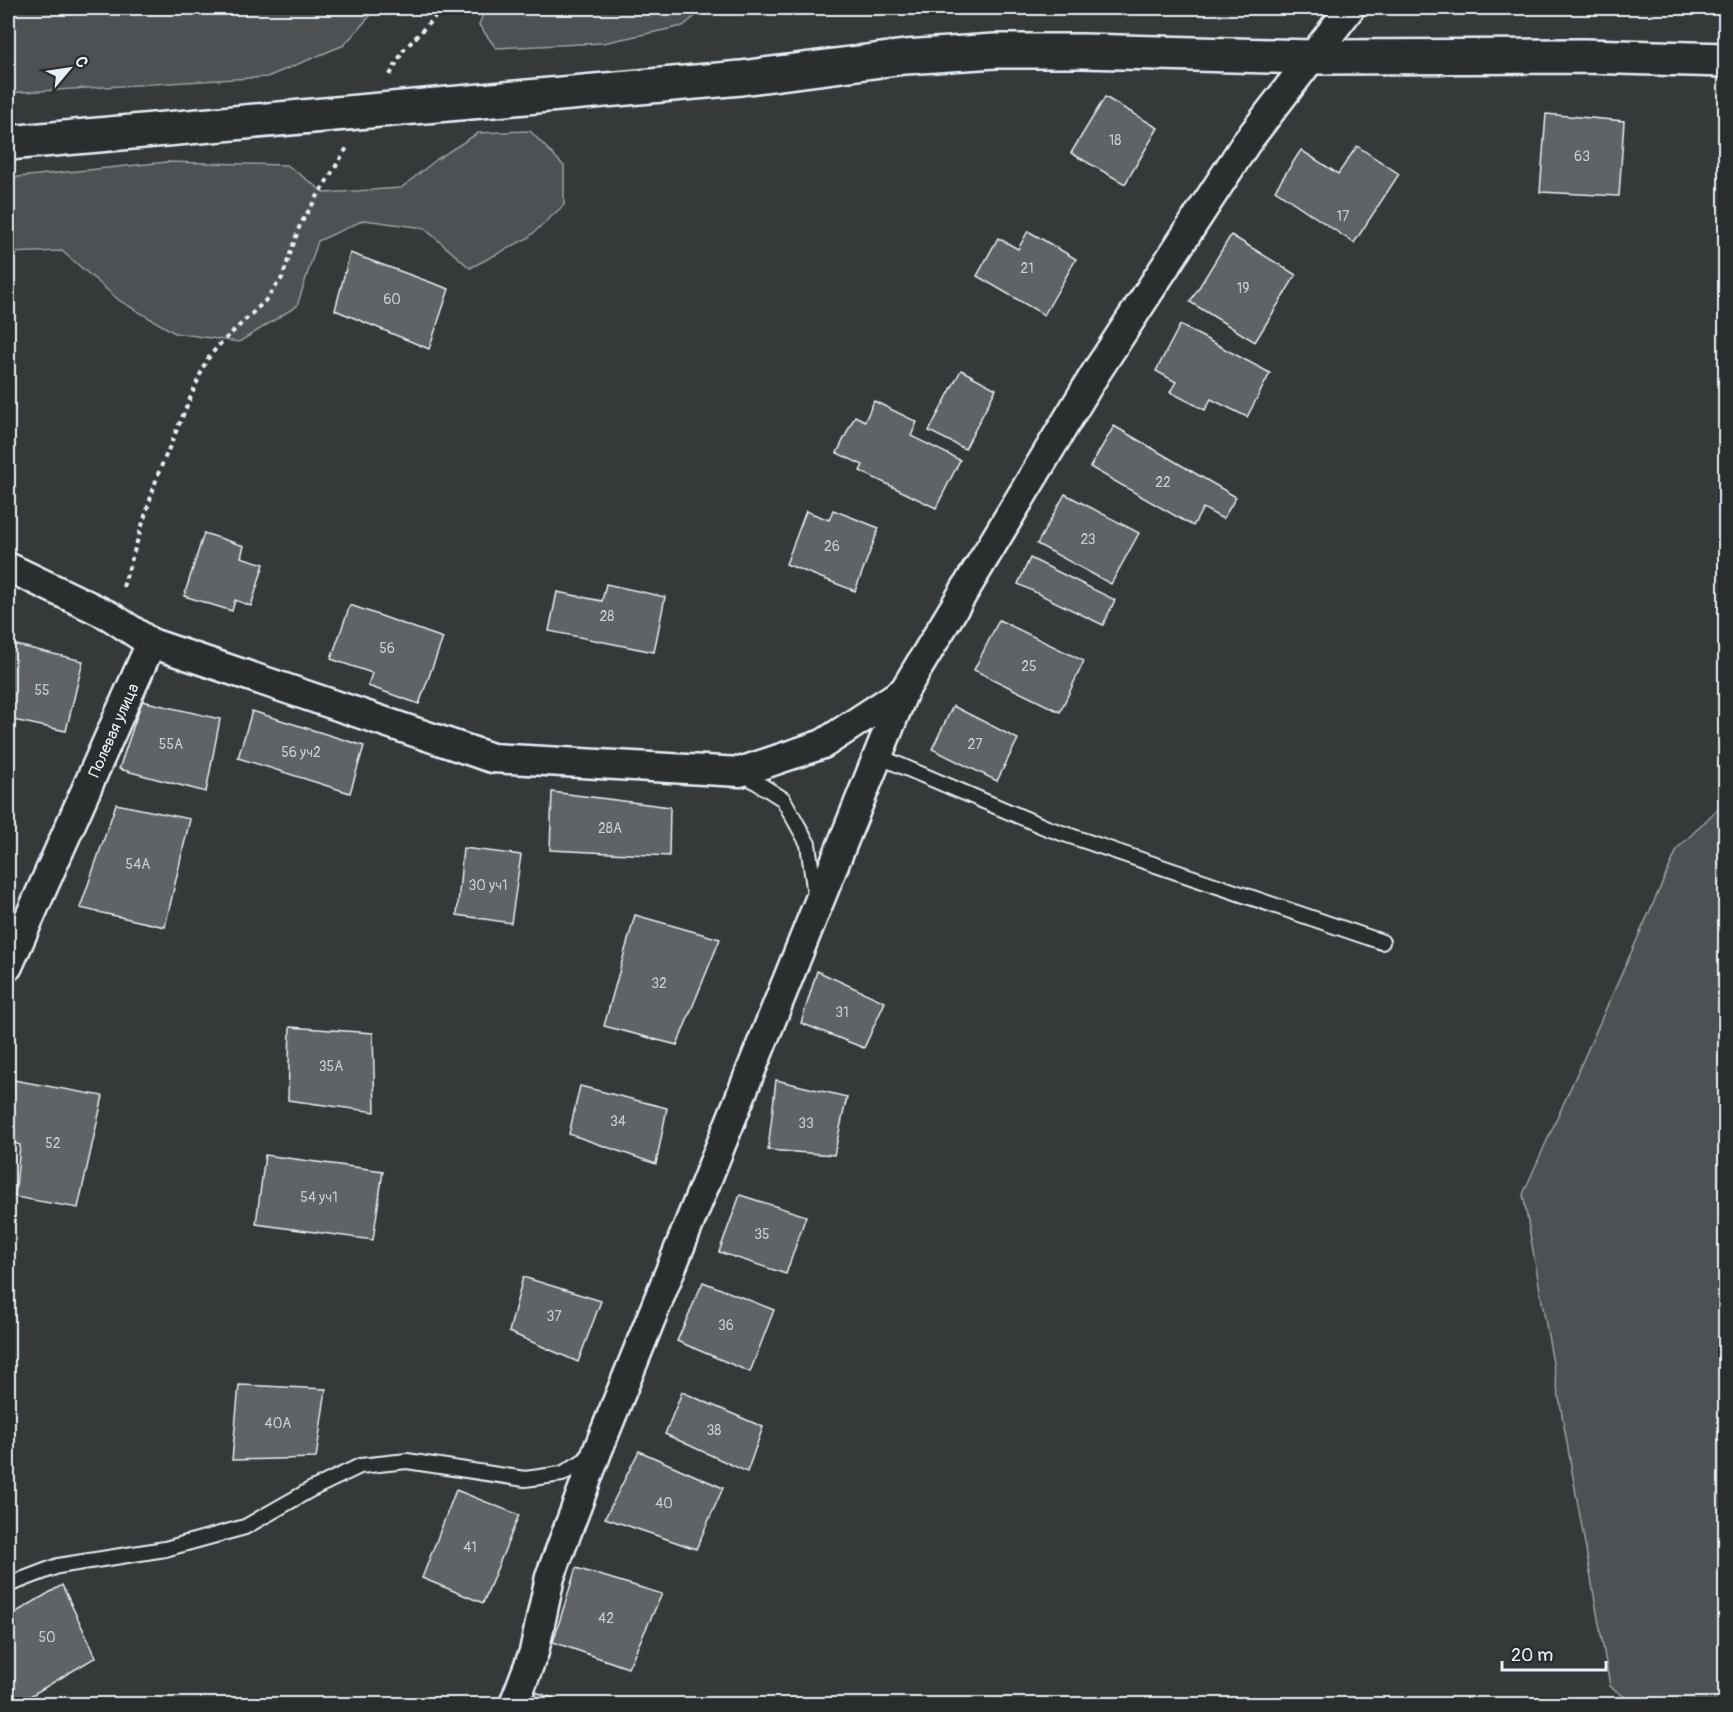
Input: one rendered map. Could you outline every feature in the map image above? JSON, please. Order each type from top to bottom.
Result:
[{"type":"main road","points":[[8,143],[741,78],[905,57],[995,51],[1312,57],[1584,56],[1725,60]]},
{"type":"street","points":[[513,1704],[534,1653],[550,1577],[597,1452],[904,691],[1101,364],[1246,143],[1350,8]]},
{"type":"street","points":[[8,567],[110,615],[152,643],[492,758],[740,772],[823,744],[904,691]]},
{"type":"street","name":"Полевая улица","points":[[8,966],[152,643]]},
{"type":"lane","points":[[878,756],[1047,828],[1382,942]]},
{"type":"lane","points":[[740,772],[783,799],[808,844],[817,908]]},
{"type":"lane","points":[[8,1584],[58,1566],[165,1550],[245,1527],[310,1490],[360,1466],[407,1461],[525,1479],[562,1474],[597,1452]]},
{"type":"path","points":[[110,615],[119,599],[158,474],[206,361],[218,346],[265,301],[282,278],[300,225],[369,112],[403,51],[443,8]]},
{"type":"shaded area","points":[[8,8],[377,8],[344,45],[267,77],[8,93]]},
{"type":"shaded area","points":[[485,8],[705,8],[683,26],[603,43],[496,48],[479,25]]},
{"type":"shaded area","points":[[530,131],[564,166],[564,205],[528,238],[470,268],[424,228],[364,220],[318,241],[297,306],[239,342],[175,333],[120,301],[62,251],[8,253],[8,178],[167,162],[287,165],[325,193],[401,188],[437,159],[478,133]]},
{"type":"shaded area","points":[[1725,802],[1725,1704],[1634,1704],[1610,1686],[1523,1194],[1678,848]]},
{"type":"building","points":[[1105,97],[1158,128],[1125,184],[1071,153]]},
{"type":"building","points":[[1546,114],[1624,121],[1619,196],[1540,192]]},
{"type":"building","points":[[1357,146],[1399,174],[1354,243],[1275,190],[1301,150],[1338,174]]},
{"type":"building","points":[[1028,231],[1076,259],[1044,315],[977,276],[998,238],[1018,249]]},
{"type":"building","points":[[1231,235],[1296,275],[1255,342],[1190,302]]},
{"type":"building","points":[[350,253],[449,289],[429,349],[335,310]]},
{"type":"building","points":[[1180,325],[1270,373],[1247,417],[1211,399],[1205,410],[1170,392],[1176,382],[1156,371]]},
{"type":"building","points":[[961,370],[996,389],[965,449],[929,431]]},
{"type":"building","points":[[874,401],[917,422],[911,436],[960,460],[936,508],[860,471],[863,465],[837,453],[855,416],[865,421]]},
{"type":"building","points":[[1114,426],[1236,497],[1223,519],[1203,508],[1193,526],[1090,467]]},
{"type":"building","points":[[1065,494],[1139,533],[1111,584],[1037,544]]},
{"type":"building","points":[[833,510],[879,528],[855,591],[786,564],[806,511],[829,520]]},
{"type":"building","points":[[204,533],[244,546],[241,557],[264,564],[251,606],[235,600],[232,611],[184,596]]},
{"type":"building","points":[[1030,558],[1115,600],[1103,625],[1018,584]]},
{"type":"building","points":[[606,584],[665,597],[654,652],[549,631],[557,592],[602,601]]},
{"type":"building","points":[[350,605],[443,638],[419,704],[368,686],[372,673],[331,659]]},
{"type":"building","points":[[999,620],[1084,661],[1060,712],[974,670]]},
{"type":"building","points":[[8,643],[83,661],[66,731],[8,719]]},
{"type":"building","points":[[142,701],[220,719],[206,792],[119,769]]},
{"type":"building","points":[[953,706],[1018,739],[997,781],[932,749]]},
{"type":"building","points":[[252,711],[364,746],[350,793],[238,758]]},
{"type":"building","points":[[552,792],[670,807],[669,856],[550,850]]},
{"type":"building","points":[[116,804],[190,819],[165,927],[80,908]]},
{"type":"building","points":[[463,848],[521,855],[511,923],[457,915]]},
{"type":"building","points":[[635,915],[720,939],[677,1045],[604,1026]]},
{"type":"building","points":[[817,971],[885,1002],[864,1048],[801,1023]]},
{"type":"building","points":[[290,1027],[373,1033],[375,1112],[288,1100]]},
{"type":"building","points":[[8,1079],[103,1096],[78,1208],[15,1197],[20,1145],[8,1141]]},
{"type":"building","points":[[776,1080],[847,1097],[834,1155],[768,1150]]},
{"type":"building","points":[[580,1086],[667,1108],[656,1164],[569,1134]]},
{"type":"building","points":[[265,1155],[383,1171],[373,1240],[256,1224]]},
{"type":"building","points":[[740,1195],[806,1216],[786,1274],[719,1252]]},
{"type":"building","points":[[523,1277],[601,1301],[578,1362],[509,1332]]},
{"type":"building","points":[[703,1282],[774,1310],[750,1372],[677,1341]]},
{"type":"building","points":[[239,1385],[326,1389],[316,1458],[232,1460]]},
{"type":"building","points":[[682,1392],[763,1427],[747,1472],[665,1434]]},
{"type":"building","points":[[639,1451],[723,1488],[696,1549],[605,1518]]},
{"type":"building","points":[[456,1490],[519,1515],[483,1603],[422,1578]]},
{"type":"building","points":[[576,1568],[662,1594],[628,1668],[553,1642]]},
{"type":"building","points":[[62,1585],[96,1657],[17,1704],[11,1704],[8,1698],[8,1617]]},
{"type":"building","points":[[533,1691],[569,1704],[529,1704]]}]
